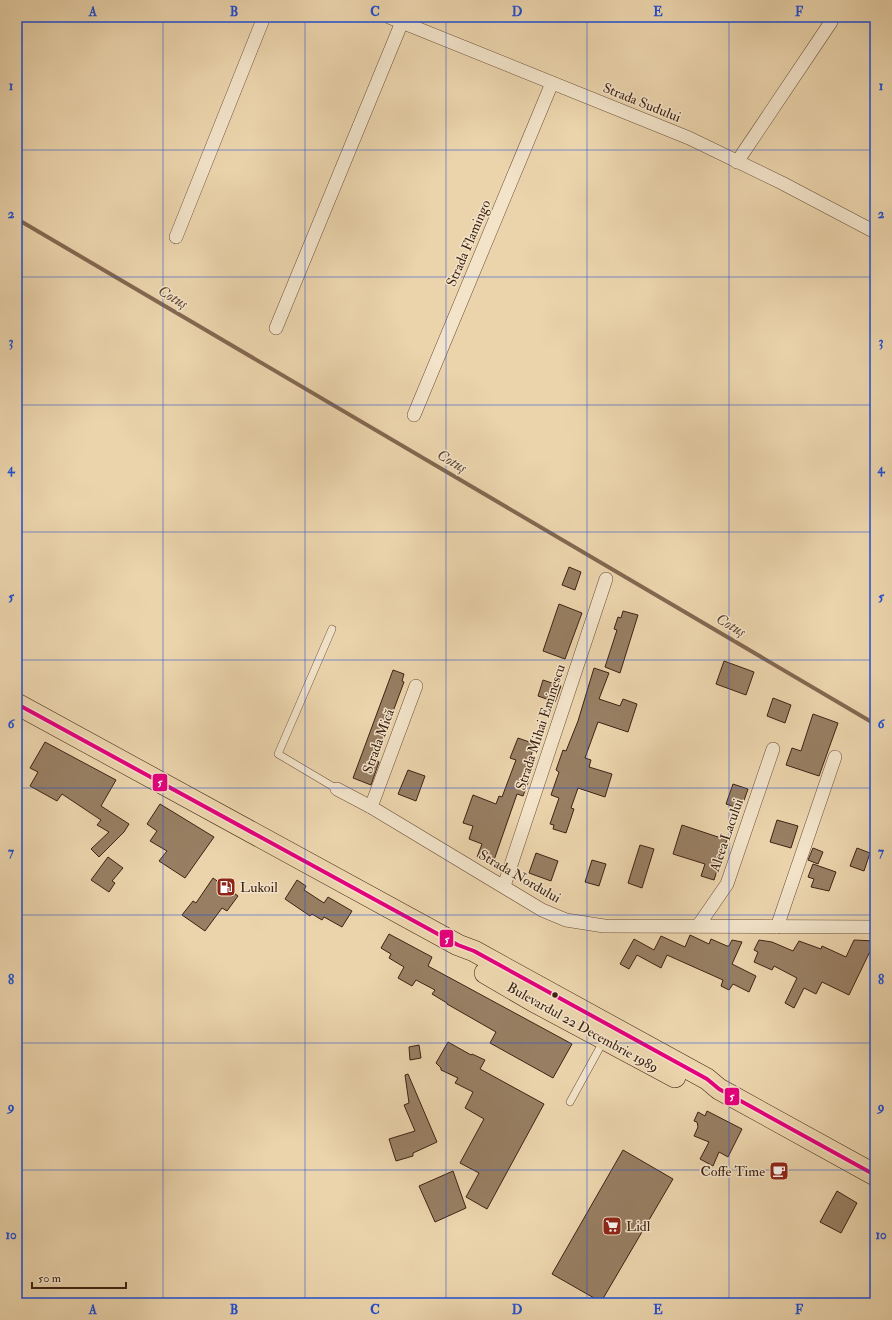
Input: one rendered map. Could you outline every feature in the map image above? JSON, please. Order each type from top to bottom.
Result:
[{"type":"main road","name":"Bulevardul 22 Decembrie 1989","points":[[17,704],[458,945],[474,951],[608,1033],[707,1079],[719,1088],[875,1175]]},
{"type":"street","points":[[176,237],[264,17]]},
{"type":"street","name":"Strada Sudului","points":[[389,17],[689,138],[875,232]]},
{"type":"street","points":[[276,328],[402,22]]},
{"type":"street","points":[[737,162],[831,22]]},
{"type":"street","name":"Strada Flamingo","points":[[414,415],[552,83]]},
{"type":"street","name":"Strada Mihai Eminescu","points":[[504,886],[606,579]]},
{"type":"street","name":"Strada Mică","points":[[371,807],[416,686]]},
{"type":"street","name":"Aleea Lacului","points":[[698,926],[727,884],[773,749]]},
{"type":"street","points":[[777,927],[834,757]]},
{"type":"street","name":"Strada Nordului","points":[[337,789],[371,807],[542,910],[566,920],[586,924],[875,927]]},
{"type":"lane","points":[[332,629],[278,754],[337,789]]},
{"type":"lane","points":[[570,1102],[608,1033]]},
{"type":"building","points":[[569,567],[581,572],[575,590],[562,585]]},
{"type":"building","points":[[559,604],[582,613],[565,659],[543,651]]},
{"type":"building","points":[[623,611],[638,615],[620,673],[605,667],[617,630],[614,629],[618,617],[621,618]]},
{"type":"building","points":[[724,661],[754,672],[746,695],[716,684]]},
{"type":"building","points":[[594,668],[609,673],[599,699],[620,706],[623,699],[637,704],[628,732],[598,722],[585,758],[591,760],[589,767],[612,774],[605,797],[578,788],[571,808],[574,809],[566,833],[553,829],[554,825],[550,824],[559,798],[551,795],[559,772],[556,770],[563,750],[566,751],[578,721]]},
{"type":"building","points":[[393,670],[404,674],[402,681],[404,682],[375,760],[379,762],[371,785],[353,778]]},
{"type":"building","points":[[543,680],[561,686],[555,702],[538,696]]},
{"type":"building","points":[[773,698],[791,705],[785,723],[767,716]]},
{"type":"building","points":[[813,714],[838,723],[819,776],[786,765],[792,748],[801,751]]},
{"type":"building","points":[[518,738],[535,744],[523,778],[529,780],[523,796],[517,794],[493,863],[477,857],[482,844],[469,839],[473,826],[463,823],[473,795],[496,804],[499,796],[502,797],[516,760],[510,758]]},
{"type":"building","points":[[45,742],[116,780],[101,806],[129,824],[124,832],[99,857],[91,849],[109,832],[97,825],[101,820],[62,794],[57,801],[30,786],[38,772],[30,768]]},
{"type":"building","points":[[408,770],[425,776],[416,801],[398,794]]},
{"type":"building","points":[[733,784],[748,789],[741,809],[726,804]]},
{"type":"building","points":[[160,804],[214,837],[185,878],[159,861],[167,851],[150,841],[157,831],[147,824]]},
{"type":"building","points":[[777,820],[798,826],[791,848],[770,842]]},
{"type":"building","points":[[682,825],[727,840],[714,880],[701,876],[705,864],[673,854]]},
{"type":"building","points":[[640,845],[654,849],[642,888],[628,883]]},
{"type":"building","points":[[813,848],[823,852],[818,864],[808,860]]},
{"type":"building","points":[[857,848],[870,853],[864,871],[850,866]]},
{"type":"building","points":[[536,853],[558,861],[551,881],[529,873]]},
{"type":"building","points":[[108,857],[123,868],[112,881],[115,883],[109,892],[91,880]]},
{"type":"building","points":[[592,860],[606,864],[599,886],[585,882]]},
{"type":"building","points":[[813,864],[836,872],[829,891],[811,887],[814,879],[808,877]]},
{"type":"building","points":[[213,878],[238,896],[227,911],[222,908],[205,931],[182,915],[193,901],[196,903]]},
{"type":"building","points":[[297,880],[306,886],[304,890],[324,903],[328,897],[352,911],[342,927],[324,917],[322,920],[312,914],[310,916],[285,899]]},
{"type":"building","points":[[389,934],[432,957],[428,966],[572,1044],[553,1078],[490,1043],[496,1032],[432,994],[435,990],[416,980],[412,986],[398,978],[404,967],[389,958],[391,954],[381,948]]},
{"type":"building","points":[[690,935],[709,944],[711,939],[727,946],[729,946],[732,940],[742,942],[732,964],[756,976],[749,992],[733,984],[729,990],[721,986],[723,980],[667,955],[661,968],[637,955],[629,969],[620,964],[634,939],[654,950],[661,936],[685,947]]},
{"type":"building","points":[[759,940],[772,942],[793,951],[799,941],[821,949],[822,946],[846,957],[854,940],[875,941],[849,995],[822,982],[816,994],[804,988],[794,1008],[785,1003],[797,978],[774,966],[772,970],[754,962],[758,952],[754,950]]},
{"type":"building","points":[[448,1042],[471,1055],[472,1054],[485,1060],[480,1069],[544,1104],[487,1209],[466,1197],[479,1173],[460,1163],[484,1119],[465,1108],[473,1092],[455,1083],[458,1078],[441,1070],[436,1063]]},
{"type":"building","points":[[419,1045],[421,1058],[410,1060],[409,1047]]},
{"type":"building","points":[[408,1074],[437,1142],[413,1153],[413,1156],[396,1161],[389,1139],[415,1131],[404,1105],[409,1103],[405,1075]]},
{"type":"building","points":[[707,1111],[742,1129],[728,1157],[719,1152],[713,1166],[700,1159],[709,1142],[694,1136],[698,1127],[697,1122],[694,1121],[698,1112],[705,1116]]},
{"type":"building","name":"Lidl","points":[[623,1150],[673,1179],[601,1302],[552,1274]]},
{"type":"building","points":[[453,1171],[466,1208],[435,1222],[419,1186]]},
{"type":"building","points":[[837,1191],[857,1203],[841,1233],[820,1222]]},
{"type":"waterway","name":"Cotuș","points":[[17,219],[875,724]]},
{"type":"transit line","name":"5","points":[[17,704],[458,945],[474,951],[707,1079],[719,1089],[875,1175]]},
{"type":"place","name":"Lukoil","points":[[226,887]]},
{"type":"place","name":"Coffe Time","points":[[779,1171]]},
{"type":"place","name":"Lidl","points":[[612,1226]]}]
